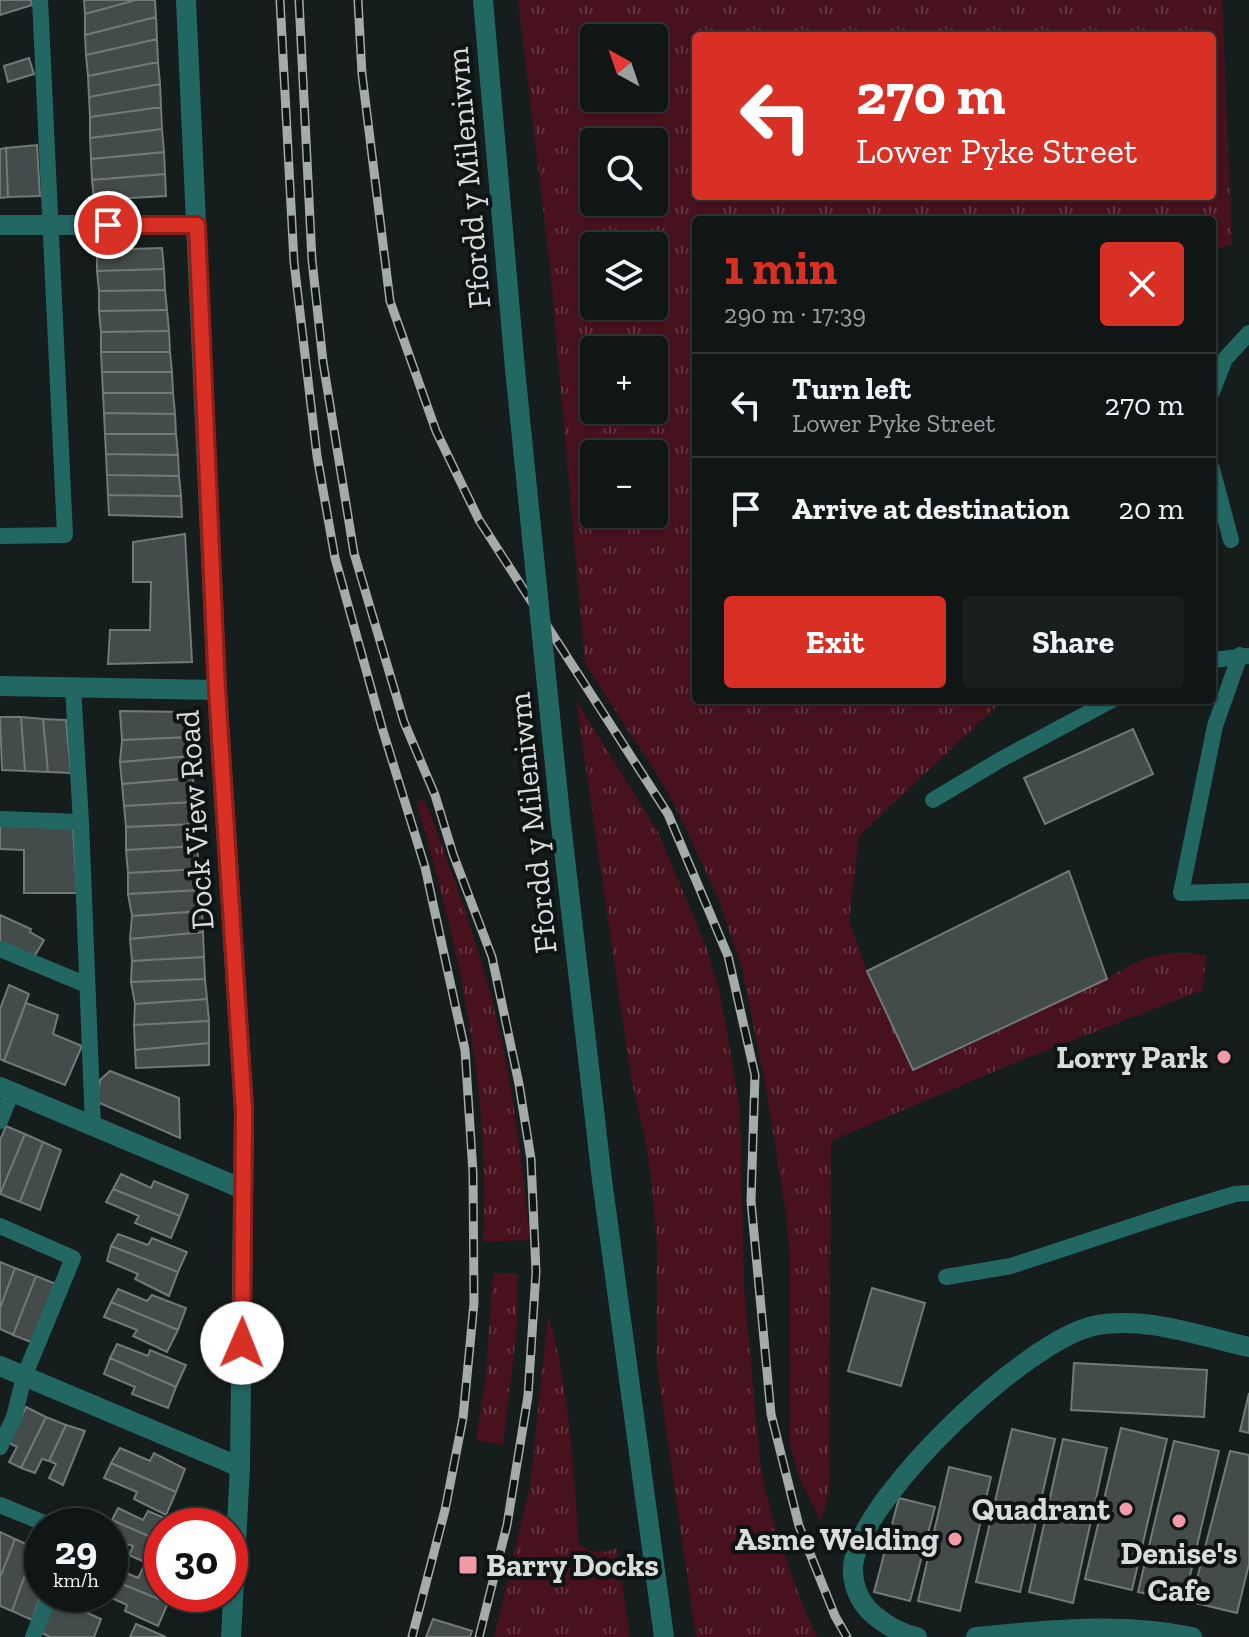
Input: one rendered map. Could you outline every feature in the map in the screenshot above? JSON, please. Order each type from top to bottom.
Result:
[{"type":"street","name":"Dock View Road","points":[[186,0],[217,690],[244,1111],[240,1467],[231,1637]]},
{"type":"street","name":"Ffordd y Mileniwm","points":[[483,0],[515,369],[560,815],[602,1180],[664,1637]]},
{"type":"street","points":[[0,225],[197,225]]},
{"type":"street","points":[[0,686],[217,690]]},
{"type":"street","points":[[6,1090],[243,1189]]},
{"type":"street","points":[[917,1637],[894,1629],[869,1611],[855,1586],[855,1558],[891,1489],[949,1427],[1041,1352],[1074,1332],[1092,1326],[1122,1323],[1154,1325],[1249,1347]]},
{"type":"street","points":[[0,1366],[240,1467]]},
{"type":"street","points":[[976,1637],[1090,1630],[1148,1631],[1192,1637]]},
{"type":"lane","points":[[0,536],[65,535],[40,0]]},
{"type":"lane","points":[[1216,382],[1225,359],[1249,333]]},
{"type":"lane","points":[[1216,484],[1231,540]]},
{"type":"lane","points":[[1216,660],[1245,656]]},
{"type":"lane","points":[[1245,656],[1215,726],[1181,893],[1249,891]]},
{"type":"lane","points":[[73,687],[93,1126]]},
{"type":"lane","points":[[933,800],[1105,704]]},
{"type":"lane","points":[[0,819],[81,822]]},
{"type":"lane","points":[[0,949],[87,985]]},
{"type":"lane","points":[[0,1121],[6,1090]]},
{"type":"lane","points":[[946,1277],[1011,1266],[1172,1213],[1235,1194],[1249,1193]]},
{"type":"lane","points":[[0,1226],[73,1258],[24,1377],[14,1417],[0,1447]]},
{"type":"lane","points":[[0,1505],[24,1515]]},
{"type":"lane","points":[[33,1637],[43,1612]]},
{"type":"green space","points":[[518,0],[1222,0],[1232,245],[1216,249],[1216,216],[692,216],[692,704],[999,704],[859,836],[849,921],[867,971],[913,1069],[1107,979],[1132,964],[1165,954],[1206,955],[1203,990],[1014,1063],[831,1141],[829,1492],[821,1521],[800,1479],[790,1445],[790,1259],[786,1213],[742,968],[718,898],[660,779],[585,664],[550,267]]},
{"type":"green space","points":[[576,700],[658,832],[706,946],[720,993],[740,1107],[744,1289],[760,1461],[783,1551],[817,1637],[696,1637],[657,1366],[657,1246],[651,1177],[631,1078]]},
{"type":"green space","points":[[419,800],[425,801],[455,880],[496,1016],[513,1099],[530,1240],[483,1242],[484,1186],[477,1076],[458,966],[417,805]]},
{"type":"green space","points":[[493,1273],[518,1274],[517,1327],[503,1445],[476,1440],[486,1374]]},
{"type":"green space","points":[[548,1315],[566,1399],[579,1544],[598,1552],[617,1548],[630,1637],[494,1637],[530,1486]]},
{"type":"building","points":[[0,0],[31,0],[32,5],[0,15]]},
{"type":"building","points":[[84,0],[136,0],[85,14]]},
{"type":"building","points":[[136,0],[155,0],[156,17],[85,35],[85,14]]},
{"type":"building","points":[[156,17],[157,39],[86,55],[85,35]]},
{"type":"building","points":[[157,39],[158,62],[88,76],[86,55]]},
{"type":"building","points":[[29,58],[34,74],[8,82],[4,66]]},
{"type":"building","points":[[158,62],[160,84],[89,97],[88,76]]},
{"type":"building","points":[[160,84],[161,107],[90,117],[89,97]]},
{"type":"building","points":[[161,107],[162,129],[90,138],[90,117]]},
{"type":"building","points":[[162,129],[164,152],[91,159],[90,138]]},
{"type":"building","points":[[37,145],[40,196],[8,197],[6,148]]},
{"type":"building","points":[[6,148],[8,197],[0,198],[0,149]]},
{"type":"building","points":[[164,152],[165,174],[92,180],[91,159]]},
{"type":"building","points":[[165,174],[166,196],[94,200],[92,180]]},
{"type":"building","points":[[162,248],[164,269],[97,271],[97,250]]},
{"type":"building","points":[[164,269],[165,290],[99,291],[97,271]]},
{"type":"building","points":[[165,290],[167,310],[99,311],[99,291]]},
{"type":"building","points":[[167,310],[169,331],[101,332],[99,311]]},
{"type":"building","points":[[169,331],[170,352],[101,352],[101,332]]},
{"type":"building","points":[[101,352],[170,352],[172,372],[102,372]]},
{"type":"building","points":[[102,372],[172,372],[173,393],[103,393]]},
{"type":"building","points":[[103,393],[173,393],[175,414],[104,413]]},
{"type":"building","points":[[104,413],[175,414],[176,434],[105,434]]},
{"type":"building","points":[[105,434],[176,434],[178,455],[106,454]]},
{"type":"building","points":[[106,454],[178,455],[179,476],[107,475]]},
{"type":"building","points":[[107,475],[179,476],[181,496],[108,495]]},
{"type":"building","points":[[108,495],[181,496],[182,517],[109,515]]},
{"type":"building","points":[[185,534],[192,662],[108,664],[110,630],[150,630],[151,582],[133,582],[133,542]]},
{"type":"building","points":[[120,711],[186,712],[190,737],[122,740]]},
{"type":"building","points":[[0,717],[21,717],[25,771],[2,770]]},
{"type":"building","points":[[21,717],[43,719],[48,772],[25,771]]},
{"type":"building","points":[[43,719],[66,720],[71,773],[48,772]]},
{"type":"building","points":[[1133,729],[1153,774],[1045,824],[1024,778]]},
{"type":"building","points":[[190,737],[192,756],[120,762],[122,740]]},
{"type":"building","points":[[192,756],[193,778],[122,784],[120,762]]},
{"type":"building","points":[[193,778],[194,802],[124,806],[122,784]]},
{"type":"building","points":[[194,802],[195,824],[126,827],[124,806]]},
{"type":"building","points":[[195,824],[197,846],[126,850],[126,827]]},
{"type":"building","points":[[0,825],[73,827],[77,893],[24,893],[24,850],[0,849]]},
{"type":"building","points":[[197,846],[199,869],[128,873],[126,850]]},
{"type":"building","points":[[199,869],[200,890],[128,894],[128,873]]},
{"type":"building","points":[[1069,871],[1107,979],[913,1070],[867,971]]},
{"type":"building","points":[[200,890],[202,911],[132,916],[128,894]]},
{"type":"building","points":[[202,911],[203,932],[130,939],[132,916]]},
{"type":"building","points":[[0,915],[31,929],[30,932],[44,940],[34,957],[0,942]]},
{"type":"building","points":[[203,932],[204,957],[132,961],[130,939]]},
{"type":"building","points":[[204,957],[205,979],[131,982],[132,961]]},
{"type":"building","points":[[205,979],[207,999],[135,1004],[131,982]]},
{"type":"building","points":[[9,985],[29,994],[4,1061],[0,1059],[0,1009]]},
{"type":"building","points":[[207,999],[209,1021],[134,1025],[135,1004]]},
{"type":"building","points":[[26,1003],[58,1015],[53,1034],[82,1046],[65,1085],[4,1061]]},
{"type":"building","points":[[209,1021],[209,1043],[135,1050],[134,1025]]},
{"type":"building","points":[[209,1043],[209,1065],[136,1068],[135,1050]]},
{"type":"building","points":[[110,1071],[179,1098],[180,1138],[97,1102],[100,1080]]},
{"type":"building","points":[[6,1126],[25,1134],[0,1194],[0,1140]]},
{"type":"building","points":[[25,1134],[43,1142],[20,1202],[0,1194]]},
{"type":"building","points":[[43,1142],[61,1150],[40,1210],[20,1202]]},
{"type":"building","points":[[121,1174],[151,1188],[154,1181],[188,1195],[180,1216],[113,1189]]},
{"type":"building","points":[[113,1189],[180,1216],[171,1238],[135,1223],[139,1216],[106,1202]]},
{"type":"building","points":[[118,1234],[148,1245],[152,1238],[187,1252],[178,1272],[111,1246]]},
{"type":"building","points":[[111,1246],[178,1272],[169,1296],[135,1279],[138,1274],[107,1261]]},
{"type":"building","points":[[0,1262],[15,1268],[0,1308]]},
{"type":"building","points":[[15,1268],[36,1276],[13,1335],[0,1329],[0,1308]]},
{"type":"building","points":[[36,1276],[56,1284],[33,1343],[13,1335]]},
{"type":"building","points":[[872,1288],[925,1303],[901,1386],[848,1371]]},
{"type":"building","points":[[118,1289],[147,1301],[152,1295],[186,1308],[178,1330],[111,1302]]},
{"type":"building","points":[[111,1302],[178,1330],[167,1352],[133,1336],[137,1330],[104,1317]]},
{"type":"building","points":[[117,1344],[148,1356],[150,1350],[186,1365],[176,1387],[110,1358]]},
{"type":"building","points":[[110,1358],[176,1387],[168,1408],[132,1394],[135,1387],[104,1374]]},
{"type":"building","points":[[1074,1363],[1207,1370],[1204,1417],[1071,1410]]},
{"type":"building","points":[[1249,1393],[1249,1433],[1240,1431]]},
{"type":"building","points":[[26,1407],[46,1417],[21,1468],[9,1462],[17,1447],[9,1443]]},
{"type":"building","points":[[46,1417],[66,1425],[49,1461],[42,1459],[35,1473],[21,1468]]},
{"type":"building","points":[[66,1425],[85,1431],[63,1485],[49,1478],[56,1464],[49,1461]]},
{"type":"building","name":"Quadrant","points":[[1121,1428],[1167,1439],[1132,1590],[1085,1579]]},
{"type":"building","points":[[1012,1429],[1055,1439],[1020,1592],[976,1582]]},
{"type":"building","points":[[1063,1439],[1107,1448],[1073,1603],[1029,1592]]},
{"type":"building","name":"Denise's Cafe","points":[[1174,1441],[1219,1451],[1184,1602],[1138,1592]]},
{"type":"building","points":[[120,1448],[150,1461],[154,1453],[185,1469],[176,1492],[111,1463]]},
{"type":"building","points":[[1230,1451],[1249,1455],[1249,1564],[1237,1613],[1191,1602]]},
{"type":"building","points":[[111,1463],[176,1492],[169,1508],[152,1508],[134,1499],[137,1492],[104,1478]]},
{"type":"building","name":"Asme Welding","points":[[949,1467],[991,1477],[960,1611],[918,1601]]},
{"type":"building","points":[[899,1498],[935,1507],[910,1601],[874,1592]]},
{"type":"building","points":[[128,1513],[144,1518],[144,1534],[128,1527]]},
{"type":"building","points":[[128,1527],[144,1534],[144,1562],[129,1555],[133,1546],[128,1544]]},
{"type":"building","points":[[0,1532],[15,1539],[0,1578]]},
{"type":"building","points":[[15,1539],[24,1543],[24,1578],[12,1611],[0,1606],[0,1578]]},
{"type":"building","points":[[144,1568],[144,1593],[128,1586],[128,1574],[138,1578]]},
{"type":"building","points":[[24,1578],[24,1612],[35,1612],[32,1620],[12,1611]]},
{"type":"building","points":[[128,1586],[144,1593],[144,1612],[164,1612],[158,1626],[127,1612]]},
{"type":"building","points":[[49,1612],[86,1612],[101,1619],[94,1637],[50,1637],[40,1632]]},
{"type":"building","points":[[433,1619],[472,1631],[470,1637],[426,1637]]},
{"type":"building","points":[[136,1624],[166,1637],[130,1637]]},
{"type":"railway","points":[[280,0],[294,262],[317,456],[335,558],[425,867],[465,1050],[473,1173],[474,1303],[463,1418],[445,1510],[412,1637]]},
{"type":"railway","points":[[299,0],[312,260],[323,362],[354,553],[404,722],[435,795],[453,854],[492,957],[519,1084],[531,1159],[536,1272],[528,1396],[507,1525],[479,1637]]},
{"type":"railway","points":[[358,0],[362,74],[390,301],[436,431],[479,520],[668,814],[728,956],[755,1075],[751,1201],[771,1414],[799,1526],[835,1616],[847,1637]]},
{"type":"place","name":"Lorry Park","points":[[1224,1057]]},
{"type":"place","name":"Quadrant","points":[[1126,1509]]},
{"type":"place","name":"Denise's Cafe","points":[[1179,1521]]},
{"type":"place","name":"Asme Welding","points":[[955,1539]]},
{"type":"place","name":"Barry Docks","points":[[468,1565]]},
{"type":"route","points":[[108,225],[197,225],[217,690],[244,1111],[242,1343]]}]
